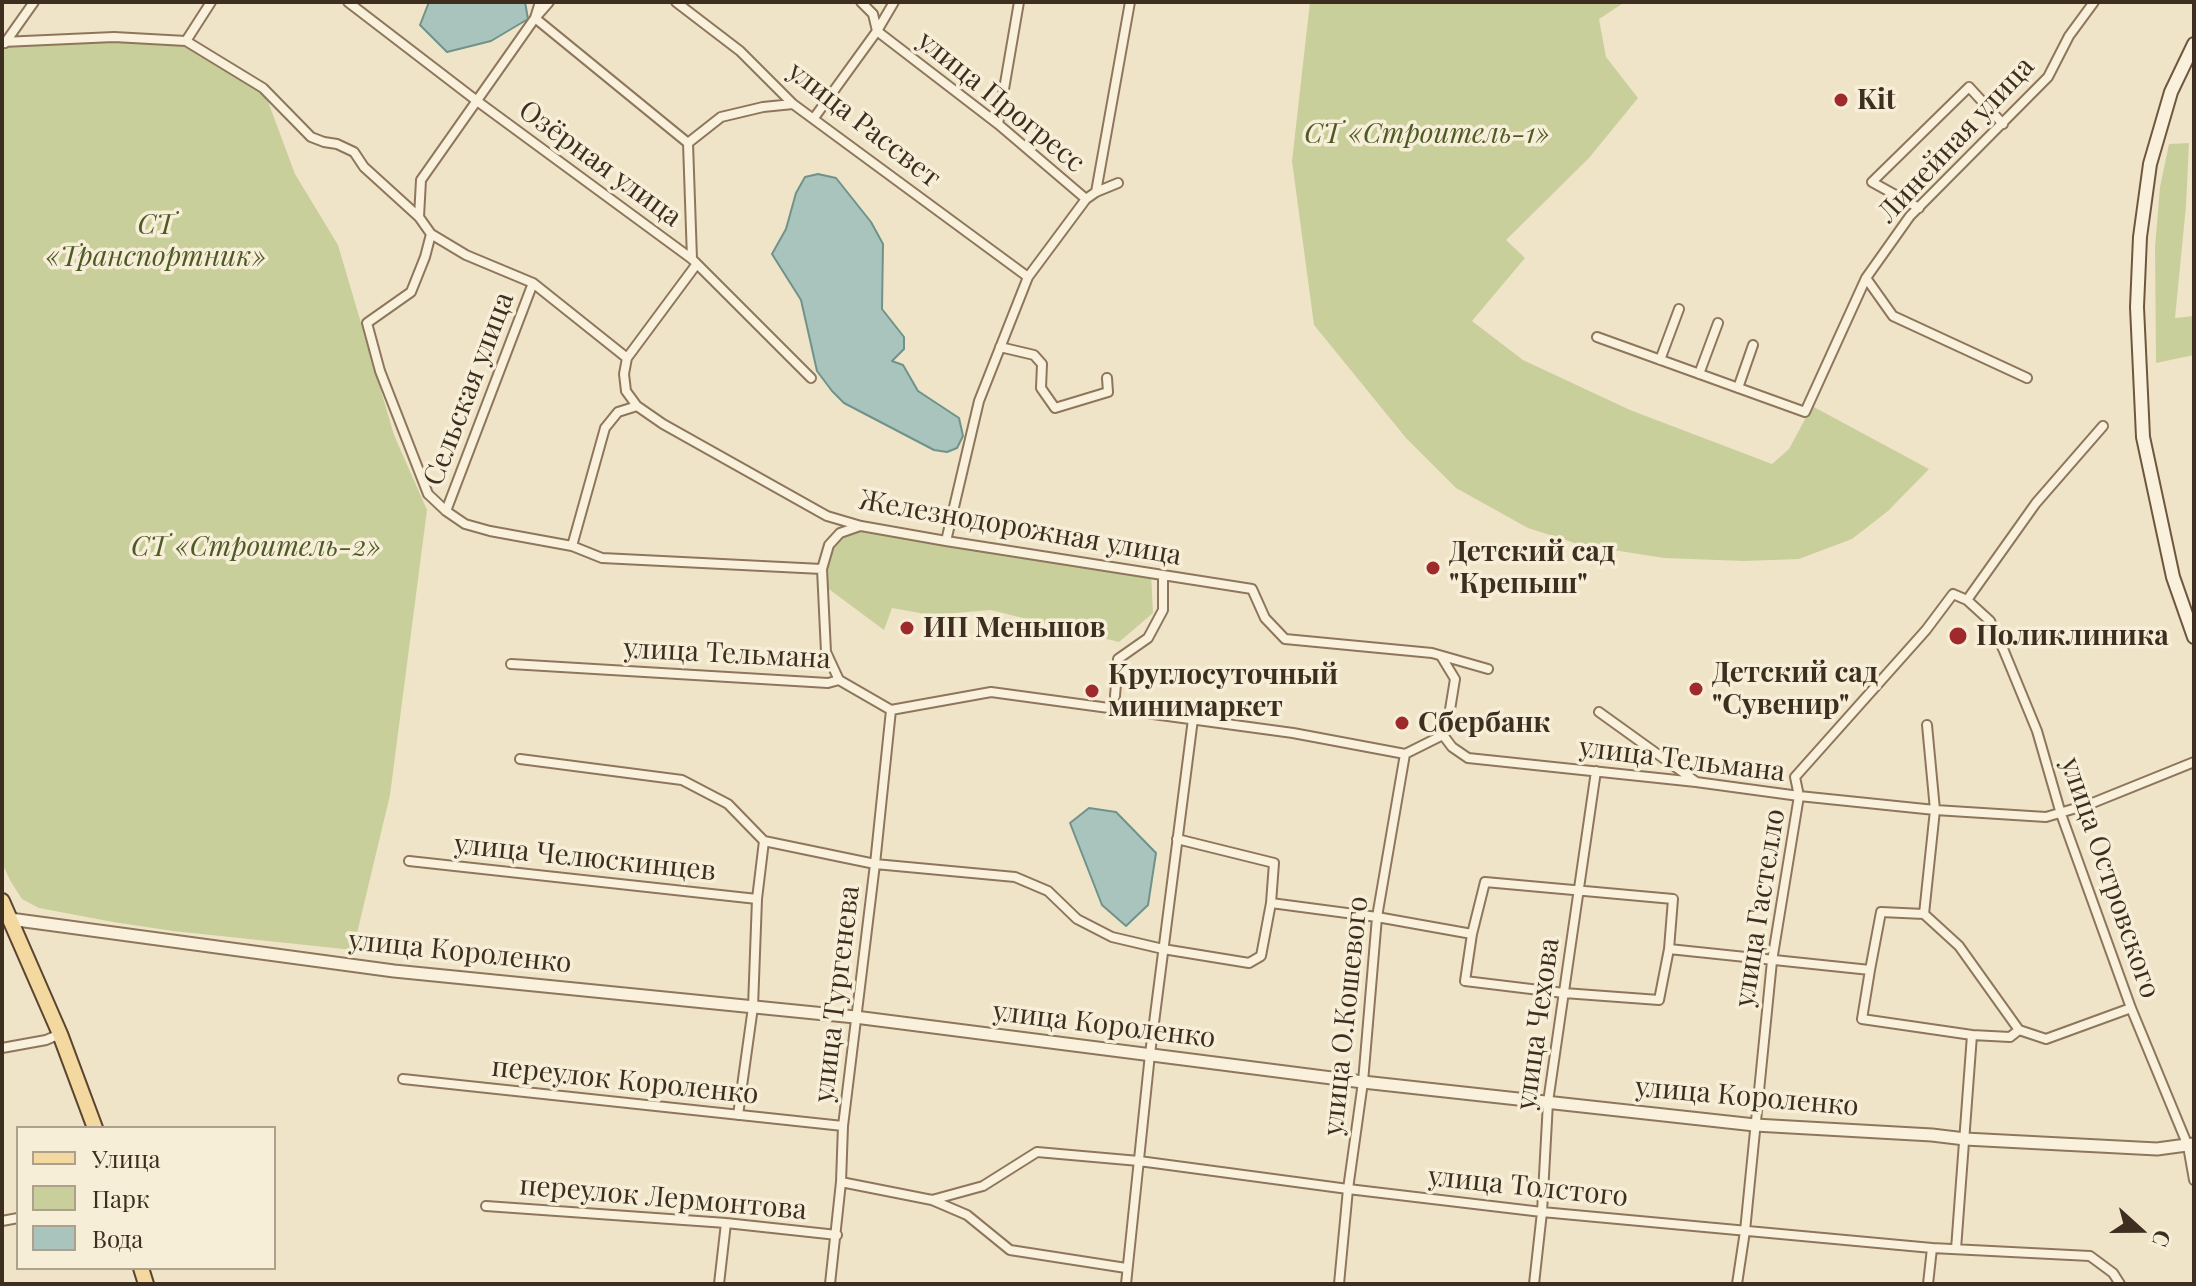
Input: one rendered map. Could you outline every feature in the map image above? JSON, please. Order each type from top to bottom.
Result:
[{"type":"main road","points":[[2194,44],[2171,92],[2150,164],[2140,237],[2137,307],[2143,437],[2173,577],[2194,637]]},
{"type":"main road","points":[[2,901],[53,1037],[94,1126]]},
{"type":"street","points":[[3,43],[34,2]]},
{"type":"street","points":[[186,41],[211,2]]},
{"type":"street","name":"Озёрная улица","points":[[348,2],[694,262],[811,378]]},
{"type":"street","points":[[535,18],[540,2]]},
{"type":"street","points":[[419,217],[421,180],[549,2]]},
{"type":"street","name":"улица Рассвет","points":[[676,2],[740,51],[793,104],[1028,277]]},
{"type":"street","name":"улица Прогресс","points":[[861,2],[873,14],[877,31],[998,124],[1086,199]]},
{"type":"street","points":[[814,118],[877,31],[894,2]]},
{"type":"street","points":[[998,124],[1019,2]]},
{"type":"street","points":[[1096,192],[1130,2]]},
{"type":"street","name":"Линейная улица","points":[[1597,337],[1805,412],[1866,278],[1910,216],[2048,77],[2069,36],[2094,2]]},
{"type":"street","points":[[535,18],[688,143],[694,262],[627,358],[624,374],[626,391],[637,406],[618,412],[605,428],[572,546]]},
{"type":"street","points":[[3,43],[114,37],[186,41],[263,88],[311,137],[354,152],[364,167],[419,217],[431,234],[466,255],[533,283],[627,358]]},
{"type":"street","points":[[1919,208],[1872,182],[1969,87],[2003,124]]},
{"type":"street","points":[[688,143],[721,117],[793,104]]},
{"type":"street","points":[[946,541],[979,401],[1028,277],[1086,199],[1118,183]]},
{"type":"street","points":[[431,234],[411,292],[367,323],[380,371],[428,494],[446,511],[465,524],[572,546],[602,558],[822,569]]},
{"type":"street","points":[[1866,278],[1893,316],[2027,378]]},
{"type":"street","name":"Сельская улица","points":[[446,511],[533,283]]},
{"type":"street","points":[[1660,360],[1679,309]]},
{"type":"street","points":[[1699,374],[1718,323]]},
{"type":"street","points":[[1738,388],[1753,345]]},
{"type":"street","points":[[1000,347],[1034,355],[1042,364],[1041,388],[1055,408],[1108,392],[1107,378]]},
{"type":"street","name":"Железнодорожная улица","points":[[637,406],[663,424],[827,516],[861,526],[946,541],[1252,589],[1265,618],[1285,639],[1440,655],[1488,669]]},
{"type":"street","name":"улица Гастелло","points":[[1737,1284],[1772,961],[1799,796],[1795,777],[1926,630],[1953,594],[1967,600],[2036,503],[2103,426]]},
{"type":"street","points":[[839,680],[826,652],[822,569],[829,545],[834,539],[840,533],[861,526]]},
{"type":"street","points":[[1115,696],[1118,659],[1148,638],[1163,610],[1163,575]]},
{"type":"street","name":"улица Островского","points":[[1967,600],[1990,621],[2037,731],[2061,814],[2131,1008],[2191,1145],[2194,1180]]},
{"type":"street","points":[[891,710],[991,692],[1293,733],[1405,754],[1443,735],[1448,722],[1455,679],[1440,655]]},
{"type":"street","name":"улица Тельмана","points":[[511,664],[828,683],[839,680],[891,710]]},
{"type":"street","name":"улица Тургенева","points":[[830,1284],[837,1235],[843,1126],[891,710]]},
{"type":"street","points":[[1599,712],[1696,782]]},
{"type":"street","points":[[1126,1284],[1150,1054],[1193,719]]},
{"type":"street","points":[[1924,914],[1935,810],[1927,725]]},
{"type":"street","name":"улица Тельмана","points":[[1443,735],[1452,747],[1468,758],[1935,810],[2046,817],[2090,804],[2194,762]]},
{"type":"street","name":"улица О.Кошевого","points":[[1339,1284],[1363,1082],[1377,917],[1405,754]]},
{"type":"street","points":[[520,759],[682,780],[728,804],[764,841],[875,864],[1015,877],[1048,891],[1077,919],[1112,937],[1249,963],[1261,956],[1271,903],[1274,863],[1177,839]]},
{"type":"street","name":"улица Чехова","points":[[1534,1284],[1542,1212],[1548,1102],[1596,771]]},
{"type":"street","points":[[738,1115],[753,1007],[757,899],[764,841]]},
{"type":"street","name":"улица Челюскинцев","points":[[409,861],[757,899]]},
{"type":"street","points":[[1485,882],[1579,891],[1673,899],[1669,949],[1659,1000],[1465,981],[1472,934],[1485,882]]},
{"type":"street","points":[[1271,903],[1472,934]]},
{"type":"street","points":[[2019,1030],[2010,1037],[1972,1035],[1862,1019],[1881,912],[1924,914],[1959,946],[2019,1030],[2046,1039],[2131,1008]]},
{"type":"street","name":"улица Короленко","points":[[10,919],[394,971],[855,1017],[1363,1082],[1755,1125],[2157,1149],[2191,1145]]},
{"type":"street","points":[[1669,949],[1870,970]]},
{"type":"street","points":[[1956,1249],[1972,1035]]},
{"type":"street","points":[[2,1048],[53,1037]]},
{"type":"street","name":"переулок Короленко","points":[[403,1079],[843,1126]]},
{"type":"street","name":"улица Толстого","points":[[932,1200],[983,1186],[1037,1152],[1139,1161],[1542,1212],[1932,1248],[2090,1256],[2113,1273],[2120,1284]]},
{"type":"street","name":"улица Толстого","points":[[841,1182],[932,1200],[967,1215],[1010,1250],[1126,1268]]},
{"type":"street","name":"переулок Лермонтова","points":[[486,1206],[726,1223],[837,1235]]},
{"type":"street","points":[[719,1284],[726,1223]]},
{"type":"street","points":[[1928,1284],[1932,1248]]},
{"type":"green space","name":"СТ «Строитель-1»","points":[[1310,2],[1625,2],[1599,19],[1606,57],[1638,98],[1589,158],[1506,240],[1525,258],[1472,321],[1523,360],[1630,410],[1772,464],[1789,449],[1812,406],[1929,469],[1888,511],[1852,539],[1799,559],[1744,561],[1664,558],[1581,545],[1528,528],[1456,488],[1406,438],[1314,325],[1292,161]]},
{"type":"green space","points":[[114,37],[186,41],[263,88],[295,174],[338,245],[394,435],[427,510],[390,795],[353,950],[173,931],[39,908],[22,899],[2,863],[2,47]]},
{"type":"green space","points":[[2189,143],[2175,318],[2194,316],[2194,355],[2156,363],[2155,247],[2160,187],[2169,144]]},
{"type":"green space","points":[[861,526],[1151,573],[1153,613],[1119,642],[991,610],[931,615],[892,608],[884,630],[826,587],[834,542]]},
{"type":"water","points":[[429,2],[525,2],[528,19],[491,41],[447,52],[420,25]]},
{"type":"water","points":[[818,174],[836,178],[871,222],[883,244],[882,309],[904,337],[904,349],[892,361],[903,365],[918,391],[959,418],[963,436],[957,448],[947,452],[934,450],[844,403],[817,371],[801,300],[772,254],[786,229],[796,193],[805,177]]},
{"type":"water","points":[[1089,808],[1116,812],[1156,853],[1148,905],[1126,926],[1102,905],[1070,823]]},
{"type":"place","name":"Kit","points":[[1841,100]]},
{"type":"place","name":"Детский сад \"Крепыш\"","points":[[1433,568]]},
{"type":"place","name":"ИП Меньшов","points":[[907,628]]},
{"type":"place","name":"Поликлиника","points":[[1958,636]]},
{"type":"place","name":"Детский сад \"Сувенир\"","points":[[1696,689]]},
{"type":"place","name":"Круглосуточный минимаркет","points":[[1092,691]]},
{"type":"place","name":"Сбербанк","points":[[1402,723]]},
{"type":"park label","name":"СТ «Транспортник»","points":[[156,241]]},
{"type":"park label","name":"СТ «Строитель-2»","points":[[256,547]]}]
